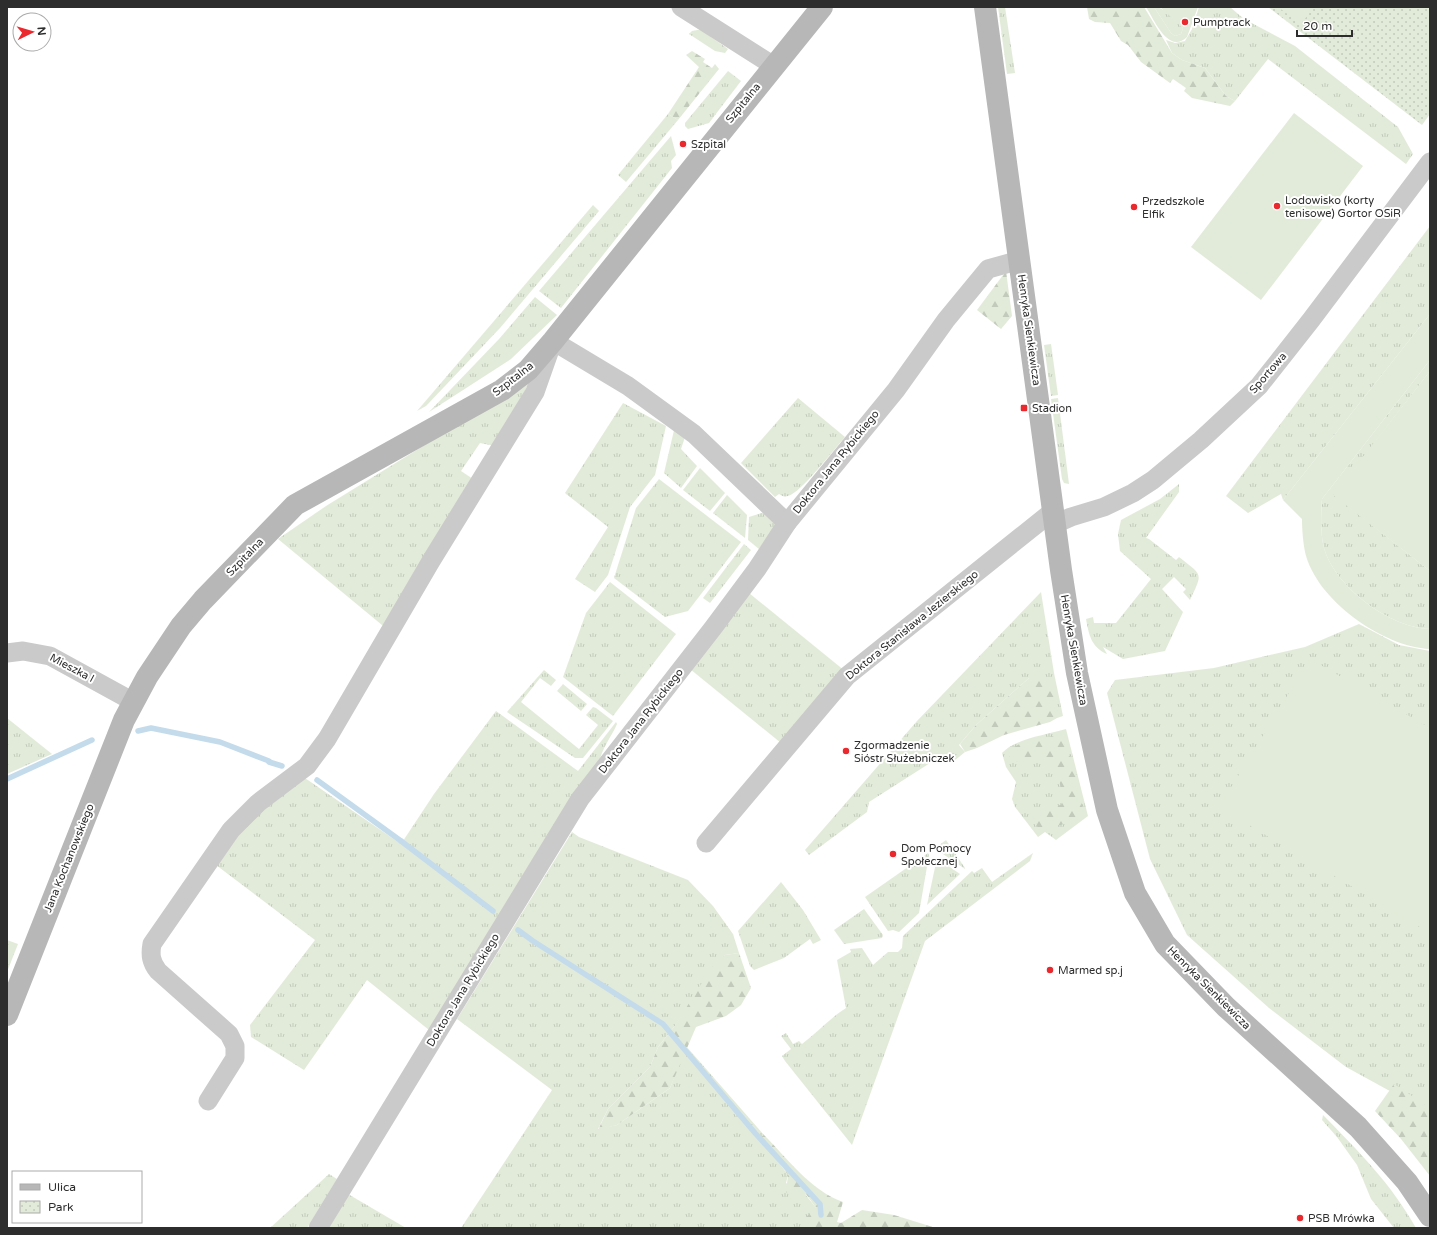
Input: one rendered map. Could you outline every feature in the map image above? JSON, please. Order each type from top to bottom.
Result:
[{"type":"street","points":[[681,7],[774,66]]},
{"type":"street","name":"Szpitalna","points":[[132,701],[185,622],[203,600],[295,505],[502,390],[528,370],[822,7]]},
{"type":"street","name":"Henryka Sienkiewicza","points":[[985,7],[1054,518],[1077,673],[1107,810],[1135,893],[1165,944],[1226,1007],[1358,1127],[1407,1182],[1430,1216]]},
{"type":"street","name":"Sportowa","points":[[1054,518],[1071,517],[1104,507],[1133,493],[1153,480],[1196,445],[1259,386],[1311,320],[1430,162]]},
{"type":"street","name":"Doktora Jana Rybickiego","points":[[318,1228],[580,799],[713,628],[757,569],[787,523],[896,390],[946,320],[988,269],[1020,260]]},
{"type":"street","points":[[208,1101],[235,1058],[235,1046],[229,1034],[158,971],[153,964],[151,954],[152,944],[232,830],[258,803],[307,766],[327,738],[431,561],[535,392],[553,341],[628,386],[694,434],[787,523]]},
{"type":"street","name":"Doktora Stanisława Jezierskiego","points":[[706,843],[847,676],[1054,518]]},
{"type":"street","name":"Mieszka I","points":[[7,654],[23,651],[50,656],[132,701]]},
{"type":"street","name":"Jana Kochanowskiego","points":[[7,1015],[132,701]]},
{"type":"green space","points":[[998,7],[1005,7],[1015,73],[1007,74]]},
{"type":"green space","points":[[1087,7],[1144,7],[1172,53],[1182,60],[1205,68],[1226,96],[1235,101],[1230,106],[1192,98],[1184,91],[1186,88],[1173,79],[1170,83],[1141,62],[1128,45],[1121,41],[1110,23],[1095,22],[1089,19]]},
{"type":"green space","name":"Pumptrack","points":[[1146,7],[1154,7],[1171,33],[1175,36],[1181,34],[1183,28],[1160,7],[1198,7],[1187,37],[1180,41],[1174,42],[1168,39],[1157,27]]},
{"type":"green space","points":[[1154,7],[1162,9],[1174,18],[1183,28],[1181,34],[1175,36],[1171,33]]},
{"type":"green space","points":[[1199,7],[1230,7],[1244,19],[1295,46],[1398,127],[1413,154],[1406,164],[1268,59],[1235,101],[1226,96],[1205,68],[1182,60],[1172,53],[1166,40],[1175,43],[1185,41],[1192,29]]},
{"type":"green space","points":[[1268,7],[1430,7],[1430,114],[1422,125]]},
{"type":"green space","points":[[1278,7],[1314,7],[1301,24]]},
{"type":"green space","points":[[701,30],[728,49],[725,53],[715,51],[689,34],[692,31]]},
{"type":"green space","points":[[692,51],[705,59],[703,62],[712,68],[715,64],[719,69],[678,120],[668,114],[699,67],[686,55]]},
{"type":"green space","points":[[728,71],[741,81],[709,123],[688,129],[685,126],[685,123]]},
{"type":"green space","name":"Lodowisko (korty tenisowe) Gortor OSiR","points":[[1294,113],[1363,166],[1261,300],[1191,247]]},
{"type":"green space","points":[[668,114],[678,120],[626,182],[618,175]]},
{"type":"green space","points":[[671,136],[676,155],[671,161],[672,168],[561,308],[539,291]]},
{"type":"green space","points":[[593,205],[599,211],[500,328],[426,406],[417,411]]},
{"type":"green space","points":[[1430,226],[1430,314],[1283,500],[1281,494],[1248,513],[1226,496]]},
{"type":"green space","points":[[1006,271],[1012,316],[1001,329],[977,310]]},
{"type":"green space","points":[[535,297],[557,315],[511,359],[429,412],[499,339]]},
{"type":"green space","points":[[1430,314],[1430,360],[1322,499],[1321,524],[1324,548],[1330,563],[1352,591],[1366,603],[1398,621],[1414,627],[1430,629],[1430,649],[1412,646],[1392,640],[1354,618],[1337,603],[1323,587],[1312,570],[1305,552],[1302,519],[1283,500]]},
{"type":"green space","points":[[1051,344],[1058,395],[1051,396],[1044,345]]},
{"type":"green space","points":[[1430,360],[1430,371],[1334,495],[1430,571],[1430,629],[1414,627],[1398,621],[1366,603],[1352,591],[1330,563],[1324,548],[1321,524],[1322,499]]},
{"type":"green space","points":[[1430,371],[1430,571],[1333,495]]},
{"type":"green space","points":[[535,372],[495,446],[480,443],[461,471],[473,479],[388,630],[278,539],[326,506],[462,422]]},
{"type":"green space","points":[[798,398],[845,437],[818,470],[794,493],[788,496],[779,494],[775,497],[741,463]]},
{"type":"green space","points":[[1058,398],[1069,484],[1064,483],[1062,479],[1051,399]]},
{"type":"green space","points":[[623,403],[666,426],[655,475],[630,507],[608,575],[595,592],[575,579],[608,527],[565,493]]},
{"type":"green space","points":[[675,426],[686,434],[681,449],[697,466],[681,488],[664,473]]},
{"type":"green space","points":[[700,468],[725,493],[710,511],[683,490]]},
{"type":"green space","points":[[659,479],[741,542],[688,611],[665,617],[614,578],[636,508]]},
{"type":"green space","points":[[1179,484],[1179,492],[1146,538],[1176,560],[1179,557],[1193,568],[1199,579],[1197,584],[1190,600],[1183,592],[1186,589],[1174,577],[1162,589],[1183,612],[1165,651],[1123,659],[1103,647],[1107,654],[1097,648],[1094,644],[1086,619],[1093,617],[1094,623],[1116,623],[1151,579],[1120,551],[1118,534],[1121,520],[1160,499]]},
{"type":"green space","points":[[727,495],[747,515],[745,538],[713,513]]},
{"type":"green space","points":[[765,512],[777,525],[759,549],[748,540],[749,517]]},
{"type":"green space","points":[[744,544],[751,550],[710,603],[703,598]]},
{"type":"green space","points":[[610,582],[676,634],[613,716],[563,677],[586,613]]},
{"type":"green space","points":[[1041,592],[1054,673],[1063,716],[1057,718],[1057,701],[1029,678],[976,725],[959,745],[965,752],[954,761],[941,756],[869,802],[867,812],[809,855],[805,850],[917,721]]},
{"type":"green space","points":[[749,593],[845,671],[781,743],[690,669]]},
{"type":"green space","points":[[1359,624],[1399,645],[1430,651],[1430,1113],[1346,1067],[1269,1008],[1187,935],[1150,859],[1107,693],[1115,680],[1214,668],[1305,647]]},
{"type":"green space","points":[[1310,659],[1430,728],[1430,933],[1219,807]]},
{"type":"green space","points":[[544,670],[556,680],[551,686],[540,678],[521,702],[579,749],[598,725],[586,715],[593,707],[613,721],[583,758],[575,758],[507,712]]},
{"type":"green space","points":[[1029,678],[1048,681],[1057,701],[1057,718],[1050,722],[1004,735],[965,752],[960,744],[976,725]]},
{"type":"green space","points":[[563,684],[587,704],[581,711],[557,691]]},
{"type":"green space","points":[[496,711],[578,771],[616,722],[617,724],[601,755],[599,766],[429,1030],[367,980],[304,1070],[251,1037],[250,1025],[315,940],[212,862],[233,834],[302,776],[401,844],[434,794]]},
{"type":"green space","points":[[7,718],[52,754],[7,774]]},
{"type":"green space","points":[[1066,729],[1088,816],[1056,840],[1045,832],[1038,837],[1015,807],[1012,799],[1016,782],[1006,767],[1002,753],[1023,740]]},
{"type":"green space","points":[[1060,735],[1076,775],[1081,795],[1083,816],[1060,826],[1041,828],[1036,826],[1037,816],[1062,804],[1060,785],[1054,766],[1046,756],[1013,762],[1009,758],[1009,750],[1023,742]]},
{"type":"green space","points":[[572,832],[579,837],[688,880],[713,906],[733,934],[739,953],[725,955],[658,1047],[650,1067],[608,1109],[598,1129],[617,1125],[670,1088],[686,1046],[764,1135],[761,1138],[788,1175],[786,1183],[805,1194],[817,1209],[809,1228],[461,1228],[552,1090],[457,1019]]},
{"type":"green space","points":[[946,840],[965,869],[937,850],[938,846]]},
{"type":"green space","points":[[928,853],[929,855],[919,913],[899,932],[893,930],[888,931],[865,897]]},
{"type":"green space","points":[[1033,853],[1030,861],[925,941],[852,1145],[785,1061],[782,1056],[791,1049],[781,1036],[786,1033],[793,1044],[799,1041],[802,1044],[834,1016],[846,1008],[837,960],[851,952],[850,949],[862,948],[873,965],[888,952],[898,952],[902,948],[903,936],[972,871],[974,873],[982,868],[992,882]]},
{"type":"green space","points":[[937,858],[960,874],[927,905]]},
{"type":"green space","points":[[781,882],[803,910],[821,940],[813,944],[810,939],[784,958],[754,970],[750,966],[738,931]]},
{"type":"green space","points":[[864,909],[883,935],[882,938],[844,944],[834,930]]},
{"type":"green space","points":[[7,940],[18,944],[7,972]]},
{"type":"green space","points":[[739,953],[751,988],[741,1005],[726,1016],[696,1027],[670,1088],[617,1125],[598,1130],[608,1109],[650,1067],[658,1047],[674,1027],[712,967],[725,955]]},
{"type":"green space","points":[[1394,1084],[1430,1108],[1430,1176],[1401,1139],[1375,1111]]},
{"type":"green space","points":[[1323,1115],[1385,1182],[1396,1196],[1416,1228],[1394,1228],[1371,1199],[1357,1165],[1337,1137],[1322,1120]]},
{"type":"green space","points":[[764,1135],[810,1182],[831,1197],[843,1202],[837,1222],[841,1223],[862,1210],[894,1215],[936,1228],[809,1228],[805,1218],[816,1208],[806,1194],[796,1201],[786,1192],[788,1175],[761,1137]]},
{"type":"green space","points":[[329,1174],[337,1179],[307,1228],[270,1228]]},
{"type":"green space","points":[[348,1194],[406,1228],[327,1228]]},
{"type":"waterway","points":[[138,731],[151,728],[220,742],[269,761]]},
{"type":"waterway","points":[[7,779],[92,740]]},
{"type":"waterway","points":[[269,762],[282,766]]},
{"type":"waterway","points":[[317,780],[401,841]]},
{"type":"waterway","points":[[401,841],[493,911]]},
{"type":"waterway","points":[[518,930],[663,1024],[755,1133],[820,1204],[821,1215]]},
{"type":"place","name":"Pumptrack","points":[[1185,22]]},
{"type":"place","name":"Szpital","points":[[683,144]]},
{"type":"place","name":"Lodowisko (korty tenisowe) Gortor OSiR","points":[[1277,206]]},
{"type":"place","name":"Przedszkole Elfik","points":[[1134,207]]},
{"type":"place","name":"Stadion","points":[[1024,408]]},
{"type":"place","name":"Zgormadzenie Sióstr Służebniczek","points":[[846,751]]},
{"type":"place","name":"Dom Pomocy Społecznej","points":[[893,854]]},
{"type":"place","name":"Marmed sp.j","points":[[1050,970]]},
{"type":"place","name":"PSB Mrówka","points":[[1300,1218]]}]
